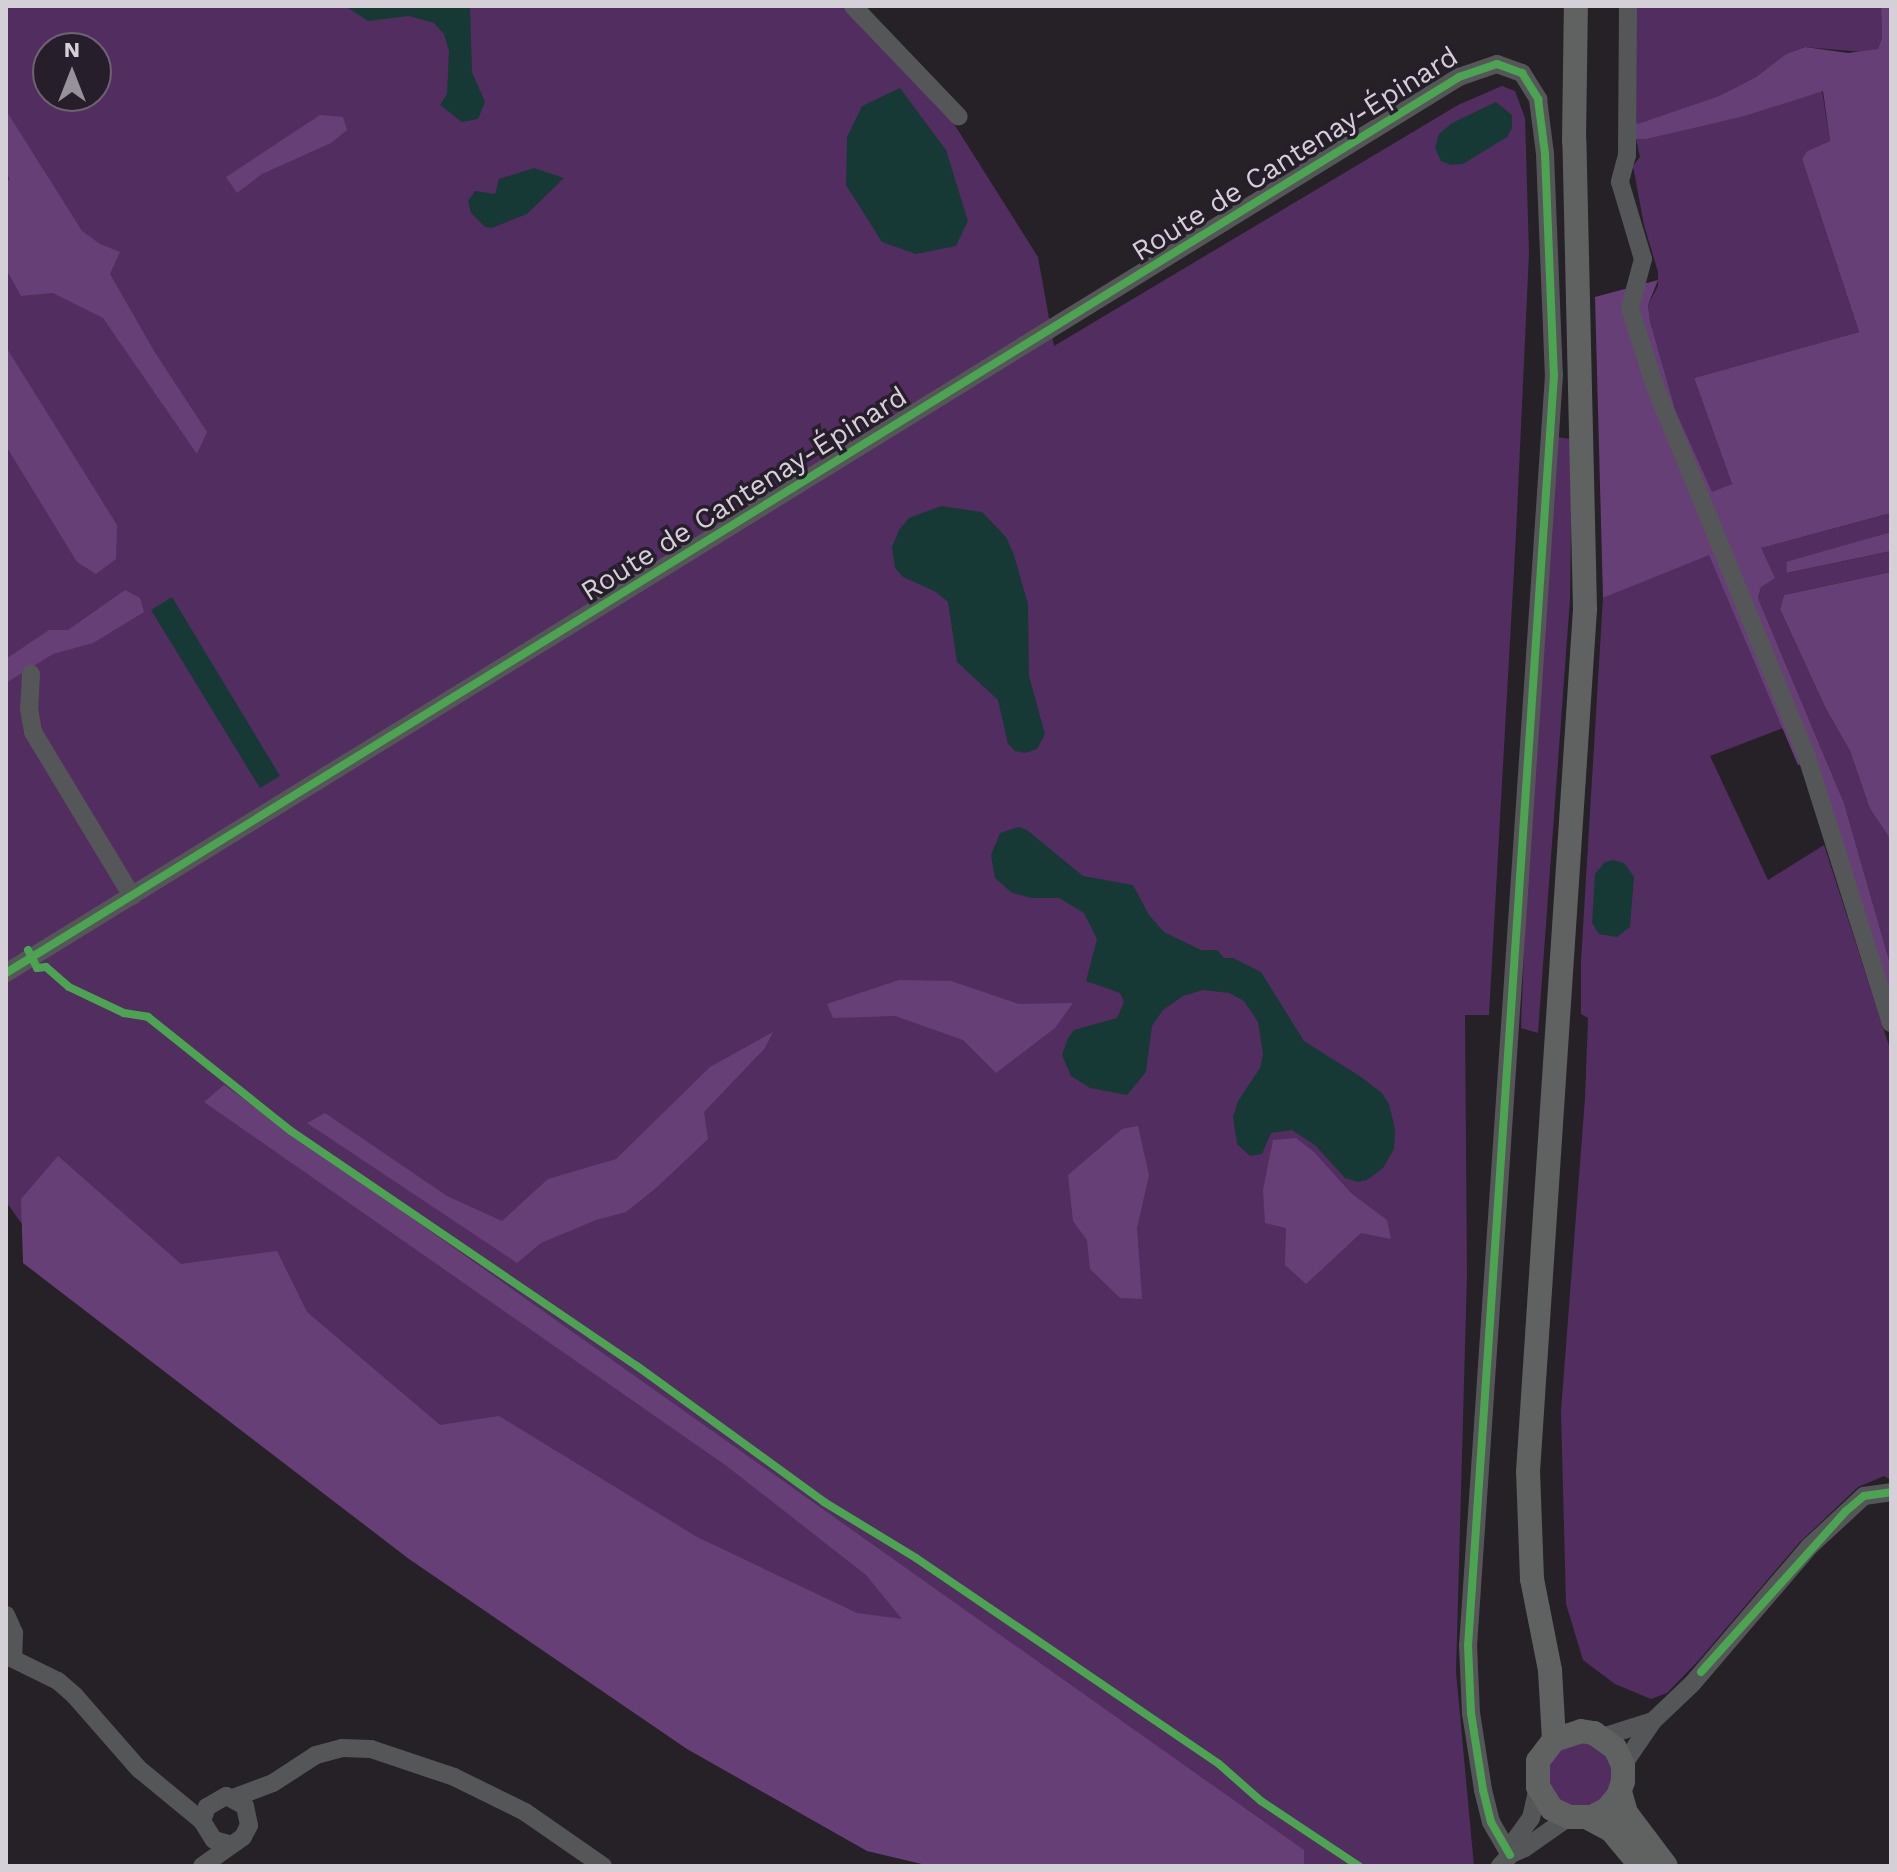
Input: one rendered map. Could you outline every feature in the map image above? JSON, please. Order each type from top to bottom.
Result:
[{"type":"main road","points":[[1576,6],[1574,141],[1585,609],[1528,1472],[1532,1579],[1550,1670],[1554,1740],[1538,1761],[1538,1787],[1552,1809],[1611,1830],[1641,1866]]},
{"type":"main road","points":[[1550,1670],[1591,1734],[1615,1748],[1623,1765],[1620,1792],[1626,1813],[1666,1866]]},
{"type":"main road","points":[[1554,1740],[1591,1734]]},
{"type":"main road","points":[[1579,1818],[1607,1809],[1620,1792]]},
{"type":"street","points":[[853,6],[959,117]]},
{"type":"street","points":[[1628,6],[1627,155],[1620,182],[1643,259],[1630,308],[1654,384],[1806,754],[1891,1023]]},
{"type":"street","name":"Route de Cantenay-Épinard","points":[[6,973],[1459,77],[1479,67],[1507,65],[1522,73],[1538,99],[1545,154],[1554,375],[1468,1645],[1471,1713],[1480,1778],[1491,1822],[1506,1861]]},
{"type":"street","points":[[31,674],[29,709],[33,732],[132,896]]},
{"type":"street","points":[[1623,1765],[1653,1721],[1692,1684],[1772,1589],[1846,1511],[1864,1496],[1891,1492]]},
{"type":"street","points":[[6,1615],[14,1633],[10,1659],[58,1681],[139,1769],[203,1825],[214,1840],[229,1844]]},
{"type":"street","points":[[1591,1734],[1653,1721]]},
{"type":"street","points":[[163,1788],[212,1801],[233,1798],[273,1783],[326,1752],[360,1747],[381,1751],[454,1777],[525,1812],[603,1866]]},
{"type":"street","points":[[200,1866],[243,1837],[250,1819],[273,1783]]},
{"type":"street","points":[[1506,1861],[1515,1840],[1531,1818],[1538,1787]]},
{"type":"street","points":[[233,1798],[245,1806],[250,1819]]},
{"type":"street","points":[[200,1866],[203,1825],[212,1801]]},
{"type":"street","points":[[1506,1861],[1579,1818]]},
{"type":"shaded area","points":[[6,6],[850,6],[932,89],[1038,257],[1054,346],[1458,105],[1502,86],[1515,91],[1525,118],[1529,254],[1516,534],[1489,1015],[1465,1015],[1467,1274],[1456,1672],[1474,1866],[1015,1866],[25,1228],[6,1202]]},
{"type":"shaded area","points":[[345,6],[470,6],[472,72],[485,102],[478,119],[462,122],[440,105],[447,94],[449,51],[444,34],[434,23],[409,16],[368,21]]},
{"type":"shaded area","points":[[1632,6],[1881,6],[1882,38],[1878,49],[1863,52],[1804,47],[1786,54],[1756,77],[1719,96],[1638,125],[1632,120]]},
{"type":"shaded area","points":[[1881,6],[1891,6],[1891,513],[1761,548],[1775,578],[1761,587],[1758,598],[1844,803],[1891,967],[1891,1011],[1811,762],[1798,765],[1709,555],[1603,598],[1595,297],[1658,280],[1648,305],[1650,321],[1675,409],[1712,492],[1732,484],[1694,378],[1859,332],[1802,159],[1807,151],[1830,141],[1823,91],[1745,116],[1646,139],[1636,139],[1632,120],[1638,124],[1719,96],[1756,77],[1786,54],[1805,47],[1848,53],[1878,49],[1882,38]]},
{"type":"shaded area","points":[[900,88],[946,150],[968,221],[956,246],[916,254],[882,242],[846,185],[847,137],[862,106]]},
{"type":"shaded area","points":[[1822,90],[1830,141],[1807,151],[1802,159],[1859,332],[1694,378],[1732,484],[1712,493],[1675,409],[1650,321],[1648,305],[1658,286],[1658,272],[1644,225],[1633,166],[1640,157],[1636,139],[1745,116]]},
{"type":"shaded area","points":[[1496,102],[1512,115],[1512,128],[1507,137],[1463,164],[1451,165],[1441,161],[1435,148],[1439,134],[1452,123]]},
{"type":"shaded area","points":[[7,112],[82,231],[100,244],[120,252],[110,274],[154,351],[207,432],[197,454],[103,318],[53,293],[21,296],[6,269],[6,183],[10,179],[6,173]]},
{"type":"shaded area","points":[[320,115],[343,117],[347,130],[331,143],[262,174],[237,193],[226,177]]},
{"type":"shaded area","points":[[534,168],[564,178],[527,214],[492,228],[485,227],[471,213],[468,201],[475,191],[495,194],[499,179]]},
{"type":"shaded area","points":[[6,347],[117,525],[116,559],[96,574],[77,562],[6,446]]},
{"type":"shaded area","points":[[1557,437],[1570,439],[1572,450],[1570,599],[1538,1033],[1521,1028],[1530,789]]},
{"type":"shaded area","points":[[941,506],[982,512],[1006,537],[1014,555],[1028,604],[1029,676],[1045,734],[1037,749],[1025,753],[1015,751],[1008,744],[998,700],[957,662],[948,602],[936,592],[903,577],[895,568],[892,547],[899,530],[909,518]]},
{"type":"shaded area","points":[[1891,513],[1891,532],[1786,563],[1788,573],[1891,551],[1891,572],[1784,595],[1780,609],[1826,709],[1850,751],[1870,809],[1891,840],[1891,967],[1844,803],[1758,598],[1761,548]]},
{"type":"shaded area","points":[[1891,532],[1891,551],[1787,573],[1786,562]]},
{"type":"shaded area","points":[[1709,554],[1783,728],[1710,756],[1768,880],[1824,845],[1891,1052],[1891,1480],[1884,1476],[1858,1487],[1799,1543],[1667,1693],[1651,1699],[1615,1684],[1583,1660],[1566,1604],[1561,1411],[1585,1098],[1588,1018],[1581,1014],[1581,961],[1603,598]]},
{"type":"shaded area","points":[[1891,572],[1891,840],[1870,809],[1850,751],[1826,709],[1780,609],[1784,595]]},
{"type":"shaded area","points":[[125,590],[140,598],[144,612],[93,643],[53,654],[6,683],[6,659],[49,630],[68,630]]},
{"type":"shaded area","points":[[172,597],[280,776],[260,788],[151,610]]},
{"type":"shaded area","points":[[1019,827],[1027,830],[1083,876],[1133,885],[1149,915],[1164,932],[1201,950],[1217,950],[1224,958],[1233,958],[1261,972],[1304,1041],[1361,1077],[1382,1093],[1389,1104],[1395,1129],[1394,1149],[1383,1168],[1367,1180],[1358,1182],[1345,1178],[1316,1146],[1292,1130],[1271,1133],[1262,1154],[1250,1156],[1237,1144],[1233,1117],[1238,1101],[1260,1068],[1263,1054],[1258,1022],[1244,1001],[1229,993],[1203,990],[1183,996],[1163,1010],[1152,1026],[1146,1072],[1127,1095],[1090,1088],[1071,1076],[1062,1055],[1068,1038],[1074,1030],[1117,1018],[1124,1002],[1120,993],[1086,981],[1097,939],[1084,913],[1059,898],[1032,898],[1012,893],[995,878],[991,855],[1000,833]]},
{"type":"shaded area","points":[[1613,860],[1624,863],[1634,877],[1630,927],[1617,937],[1599,934],[1592,923],[1595,874],[1605,862]]},
{"type":"shaded area","points":[[899,980],[951,981],[1019,1004],[1073,1003],[1055,1028],[996,1073],[963,1040],[895,1016],[833,1018],[827,1004]]},
{"type":"shaded area","points":[[773,1032],[765,1048],[704,1112],[708,1139],[656,1188],[626,1212],[596,1220],[541,1243],[517,1263],[307,1123],[325,1113],[447,1196],[502,1221],[548,1179],[616,1159],[710,1067]]},
{"type":"shaded area","points":[[224,1085],[1304,1850],[1304,1866],[930,1866],[867,1851],[687,1749],[409,1559],[23,1263],[21,1199],[58,1156],[181,1264],[277,1251],[307,1312],[440,1425],[499,1416],[697,1537],[857,1613],[902,1619],[866,1575],[728,1467],[204,1102]]},
{"type":"shaded area","points":[[1138,1126],[1149,1175],[1137,1228],[1142,1299],[1120,1298],[1090,1269],[1087,1240],[1073,1221],[1068,1175],[1122,1129]]},
{"type":"shaded area","points":[[1296,1138],[1314,1152],[1352,1194],[1387,1220],[1391,1239],[1361,1233],[1306,1284],[1285,1265],[1286,1228],[1265,1223],[1263,1190],[1273,1140]]},
{"type":"shaded area","points":[[1574,1739],[1597,1744],[1611,1761],[1612,1783],[1600,1801],[1591,1806],[1569,1807],[1551,1794],[1546,1760]]},
{"type":"cycle path","points":[[6,973],[1459,77],[1497,64],[1522,73],[1538,99],[1545,154],[1554,375],[1468,1645],[1471,1713],[1483,1790],[1491,1822],[1510,1855]]},
{"type":"cycle path","points":[[28,950],[37,968],[46,967],[69,987],[124,1013],[148,1017],[291,1131],[637,1366],[824,1502],[916,1558],[1219,1764],[1261,1801],[1359,1866]]},
{"type":"cycle path","points":[[1701,1672],[1846,1511],[1864,1496],[1891,1492]]}]
